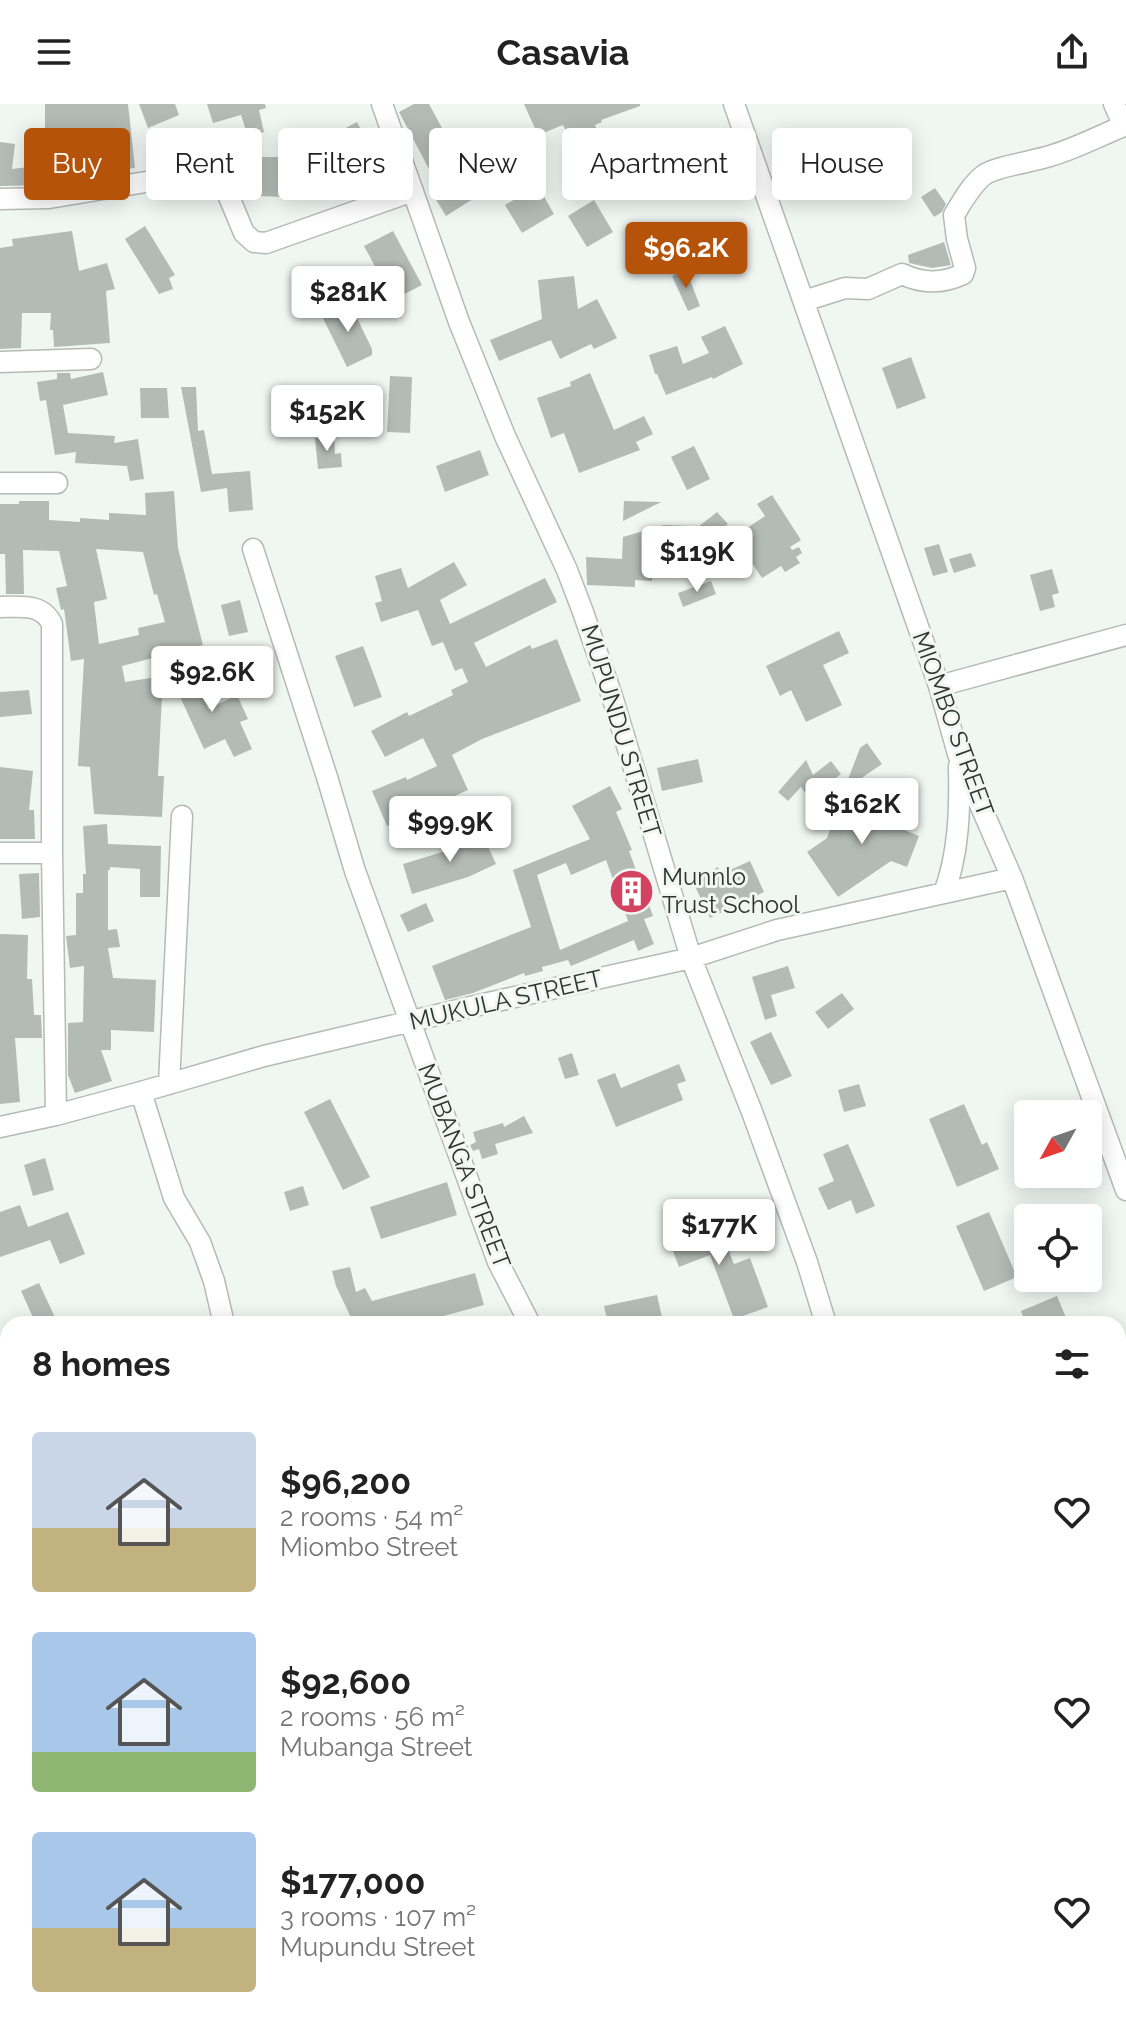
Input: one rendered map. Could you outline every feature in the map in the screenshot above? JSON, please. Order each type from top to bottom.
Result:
[{"type":"street","name":"MUPUNDU STREET","points":[[382,104],[391,128]]},
{"type":"street","name":"MIOMBO STREET","points":[[734,104],[939,686],[958,754],[1012,878],[1118,1144],[1126,1190]]},
{"type":"street","points":[[804,301],[845,288],[868,289],[902,274],[918,282],[944,281],[963,274],[965,268],[954,215],[983,175],[1089,142],[1125,125],[1114,104]]},
{"type":"street","points":[[0,199],[62,196],[194,174],[210,176],[224,185],[244,233],[254,242],[266,243],[388,200]]},
{"type":"street","name":"MUPUNDU STREET","points":[[413,191],[459,322],[583,612],[612,696],[691,958],[752,1112],[824,1316]]},
{"type":"street","points":[[0,362],[91,359]]},
{"type":"street","points":[[0,483],[57,483]]},
{"type":"street","name":"MUBANGA STREET","points":[[253,549],[355,871],[498,1262],[526,1316]]},
{"type":"street","points":[[0,607],[39,609],[52,624],[56,1115]]},
{"type":"street","points":[[939,686],[1126,635]]},
{"type":"street","points":[[944,893],[960,808],[958,754]]},
{"type":"street","points":[[169,1084],[182,816]]},
{"type":"street","points":[[0,853],[52,853]]},
{"type":"street","name":"MUKULA STREET","points":[[0,1127],[56,1115],[264,1056],[691,958],[777,930],[1012,878]]},
{"type":"street","points":[[141,1092],[174,1198],[200,1242],[222,1316]]},
{"type":"building","points":[[45,104],[128,104],[135,168],[130,168],[130,128],[45,128]]},
{"type":"building","points":[[139,104],[175,104],[179,115],[148,128]]},
{"type":"building","points":[[207,104],[265,104],[266,108],[259,110],[264,132],[262,128],[245,128],[241,115],[213,123]]},
{"type":"building","points":[[414,104],[429,104],[442,128],[429,128],[429,169],[413,139],[413,128],[407,128],[399,112]]},
{"type":"building","points":[[524,104],[640,104],[601,120],[595,125],[596,128],[564,128],[563,125],[546,132],[546,128],[535,128]]},
{"type":"building","points":[[357,122],[360,128],[345,128]]},
{"type":"building","points":[[0,142],[15,144],[12,169],[24,168],[24,186],[0,186]]},
{"type":"building","points":[[262,157],[278,157],[278,197],[262,196]]},
{"type":"building","points":[[935,188],[946,204],[942,212],[934,217],[921,197]]},
{"type":"building","points":[[436,200],[471,200],[446,216]]},
{"type":"building","points":[[514,200],[546,200],[554,214],[522,233],[505,205]]},
{"type":"building","points":[[594,200],[613,232],[587,247],[568,216]]},
{"type":"building","points":[[145,226],[175,275],[169,278],[173,289],[159,294],[125,239]]},
{"type":"building","points":[[72,231],[79,271],[107,263],[115,289],[106,291],[110,343],[54,347],[53,330],[50,330],[51,313],[22,313],[21,348],[0,349],[0,248],[13,246],[12,239]]},
{"type":"building","points":[[393,231],[422,285],[393,300],[364,246]]},
{"type":"building","points":[[944,242],[951,265],[932,268],[909,263],[908,255]]},
{"type":"building","points":[[686,270],[700,306],[688,311],[672,276]]},
{"type":"building","points":[[574,276],[578,309],[597,299],[617,338],[594,349],[591,344],[560,359],[551,340],[499,361],[490,340],[542,319],[538,280]]},
{"type":"building","points":[[348,300],[372,355],[347,367],[321,314]]},
{"type":"building","points":[[725,326],[743,364],[713,379],[666,395],[649,355],[677,346],[683,364],[709,353],[701,337]]},
{"type":"building","points":[[911,357],[926,398],[897,409],[882,368]]},
{"type":"building","points":[[103,372],[108,395],[63,405],[68,433],[115,436],[114,443],[138,439],[144,479],[130,481],[127,466],[75,463],[76,452],[55,455],[46,400],[40,401],[37,382],[57,379],[57,373],[70,373],[71,379]]},
{"type":"building","points":[[590,373],[614,430],[644,416],[653,434],[636,442],[640,450],[579,473],[564,433],[551,438],[537,398],[571,386],[570,382]]},
{"type":"building","points":[[390,376],[412,377],[410,433],[387,432]]},
{"type":"building","points":[[181,387],[196,387],[198,431],[204,430],[212,474],[250,471],[253,510],[229,512],[227,488],[201,492]]},
{"type":"building","points":[[140,388],[167,388],[169,418],[141,418]]},
{"type":"building","points":[[334,436],[335,454],[341,453],[342,467],[318,469],[315,438]]},
{"type":"building","points":[[694,446],[710,479],[687,490],[671,457]]},
{"type":"building","points":[[480,450],[489,475],[445,492],[436,466]]},
{"type":"building","points":[[174,491],[178,548],[203,645],[122,666],[125,682],[163,676],[158,776],[164,776],[162,817],[94,814],[90,767],[78,766],[84,659],[71,661],[64,609],[61,610],[56,588],[67,586],[59,551],[23,550],[24,594],[6,594],[5,554],[0,554],[0,504],[49,501],[49,520],[109,520],[109,513],[146,515],[145,493]],"holes":[[[96,549],[143,552],[165,622],[138,628],[139,635],[99,644],[94,602],[107,599]]]},
{"type":"building","points":[[772,495],[801,540],[790,547],[792,550],[799,547],[802,553],[796,557],[800,563],[785,572],[781,566],[762,578],[732,538],[765,516],[757,504]]},
{"type":"building","points":[[624,501],[661,502],[623,521]]},
{"type":"building","points":[[717,512],[728,524],[702,544],[702,566],[667,565],[654,530],[652,581],[635,580],[635,587],[587,585],[586,557],[622,559],[623,537],[664,525],[691,526],[693,531]]},
{"type":"building","points":[[939,544],[948,572],[933,576],[924,548]]},
{"type":"building","points":[[971,553],[976,566],[954,573],[949,559]]},
{"type":"building","points":[[454,562],[467,585],[440,600],[450,624],[545,578],[557,602],[474,643],[486,667],[530,645],[532,649],[557,639],[581,701],[482,739],[452,755],[468,790],[387,826],[372,791],[437,766],[423,738],[385,757],[371,731],[407,712],[409,716],[453,695],[451,690],[468,682],[462,668],[455,671],[443,642],[432,646],[418,610],[381,622],[375,603],[382,601],[375,576],[401,568],[408,588]]},
{"type":"building","points":[[1052,569],[1059,593],[1052,595],[1055,607],[1040,611],[1030,575]]},
{"type":"building","points":[[711,581],[716,594],[683,607],[678,593]]},
{"type":"building","points":[[240,600],[248,632],[229,636],[221,605]]},
{"type":"building","points":[[839,631],[849,653],[823,665],[842,705],[806,722],[791,690],[780,696],[766,666]]},
{"type":"building","points":[[363,646],[382,697],[354,707],[335,656]]},
{"type":"building","points":[[202,671],[208,709],[237,695],[248,719],[240,722],[252,749],[234,757],[225,739],[204,749],[170,675]]},
{"type":"building","points":[[29,690],[32,714],[0,717],[0,692]]},
{"type":"building","points":[[867,743],[882,764],[844,790],[860,748]]},
{"type":"building","points":[[698,759],[703,782],[662,791],[657,768]]},
{"type":"building","points":[[806,760],[813,775],[831,761],[841,774],[810,799],[801,787],[788,801],[778,792]]},
{"type":"building","points":[[0,767],[33,771],[29,810],[34,810],[35,839],[0,839]]},
{"type":"building","points":[[610,786],[622,809],[616,812],[653,916],[644,919],[654,944],[638,951],[634,940],[571,966],[568,960],[542,967],[543,971],[525,976],[524,973],[473,993],[445,1000],[432,966],[531,927],[513,870],[590,839],[572,806]],"holes":[[[606,860],[628,921],[560,950],[537,875],[566,863],[571,875]]]},
{"type":"building","points":[[840,802],[878,816],[893,806],[899,808],[908,821],[904,830],[919,836],[907,867],[891,861],[838,897],[807,852],[827,838]]},
{"type":"building","points":[[107,824],[108,844],[161,846],[160,897],[140,897],[140,869],[110,867],[108,870],[108,930],[117,929],[120,947],[108,948],[113,978],[156,980],[154,1032],[111,1030],[111,1050],[101,1050],[112,1081],[75,1093],[68,1075],[68,1023],[83,1022],[84,966],[70,968],[66,936],[76,935],[76,893],[83,893],[83,874],[86,874],[83,826]]},
{"type":"building","points":[[481,831],[496,864],[468,877],[412,894],[403,864],[449,850],[447,846]]},
{"type":"building","points":[[750,861],[764,892],[710,918],[692,880],[718,867],[721,874]]},
{"type":"building","points":[[39,873],[40,917],[22,919],[19,874]]},
{"type":"building","points":[[426,903],[434,921],[408,932],[400,915]]},
{"type":"building","points":[[0,934],[28,935],[27,979],[32,979],[34,1015],[41,1015],[42,1038],[15,1038],[20,1102],[0,1104]]},
{"type":"building","points":[[788,966],[795,988],[771,995],[777,1016],[765,1020],[752,977]]},
{"type":"building","points":[[842,993],[854,1009],[828,1029],[815,1012]]},
{"type":"building","points":[[771,1032],[792,1076],[771,1085],[750,1042]]},
{"type":"building","points":[[572,1053],[579,1075],[565,1079],[558,1058]]},
{"type":"building","points":[[679,1064],[686,1081],[677,1084],[683,1100],[616,1127],[597,1080],[615,1073],[621,1088]]},
{"type":"building","points":[[859,1084],[866,1106],[844,1112],[838,1090]]},
{"type":"building","points":[[330,1099],[370,1177],[343,1190],[304,1112]]},
{"type":"building","points":[[964,1104],[982,1145],[987,1142],[999,1169],[957,1187],[929,1119]]},
{"type":"building","points":[[524,1116],[533,1133],[495,1144],[498,1154],[482,1159],[479,1149],[473,1151],[470,1145],[476,1142],[473,1132],[503,1123],[504,1127]]},
{"type":"building","points":[[848,1144],[875,1206],[856,1214],[851,1200],[828,1210],[818,1188],[834,1181],[823,1154]]},
{"type":"building","points":[[45,1158],[54,1190],[33,1196],[24,1165]]},
{"type":"building","points":[[447,1182],[457,1215],[381,1239],[370,1207]]},
{"type":"building","points":[[303,1186],[309,1205],[290,1211],[284,1192]]},
{"type":"building","points":[[20,1205],[28,1227],[68,1212],[85,1254],[60,1264],[50,1240],[0,1257],[0,1212]]},
{"type":"building","points":[[989,1212],[1014,1270],[1014,1278],[984,1291],[956,1226]]},
{"type":"building","points":[[691,1217],[701,1243],[722,1235],[734,1264],[750,1258],[768,1307],[733,1316],[710,1255],[679,1267],[664,1227]]},
{"type":"building","points":[[350,1267],[356,1292],[365,1288],[372,1301],[475,1273],[484,1305],[443,1316],[350,1316],[332,1271]]},
{"type":"building","points":[[39,1283],[54,1316],[32,1316],[21,1291]]},
{"type":"building","points":[[657,1295],[662,1316],[606,1316],[604,1306]]},
{"type":"building","points":[[1057,1296],[1065,1316],[1023,1316],[1021,1311]]},
{"type":"place","name":"Munnlo Trust School","points":[[631,891]]}]
